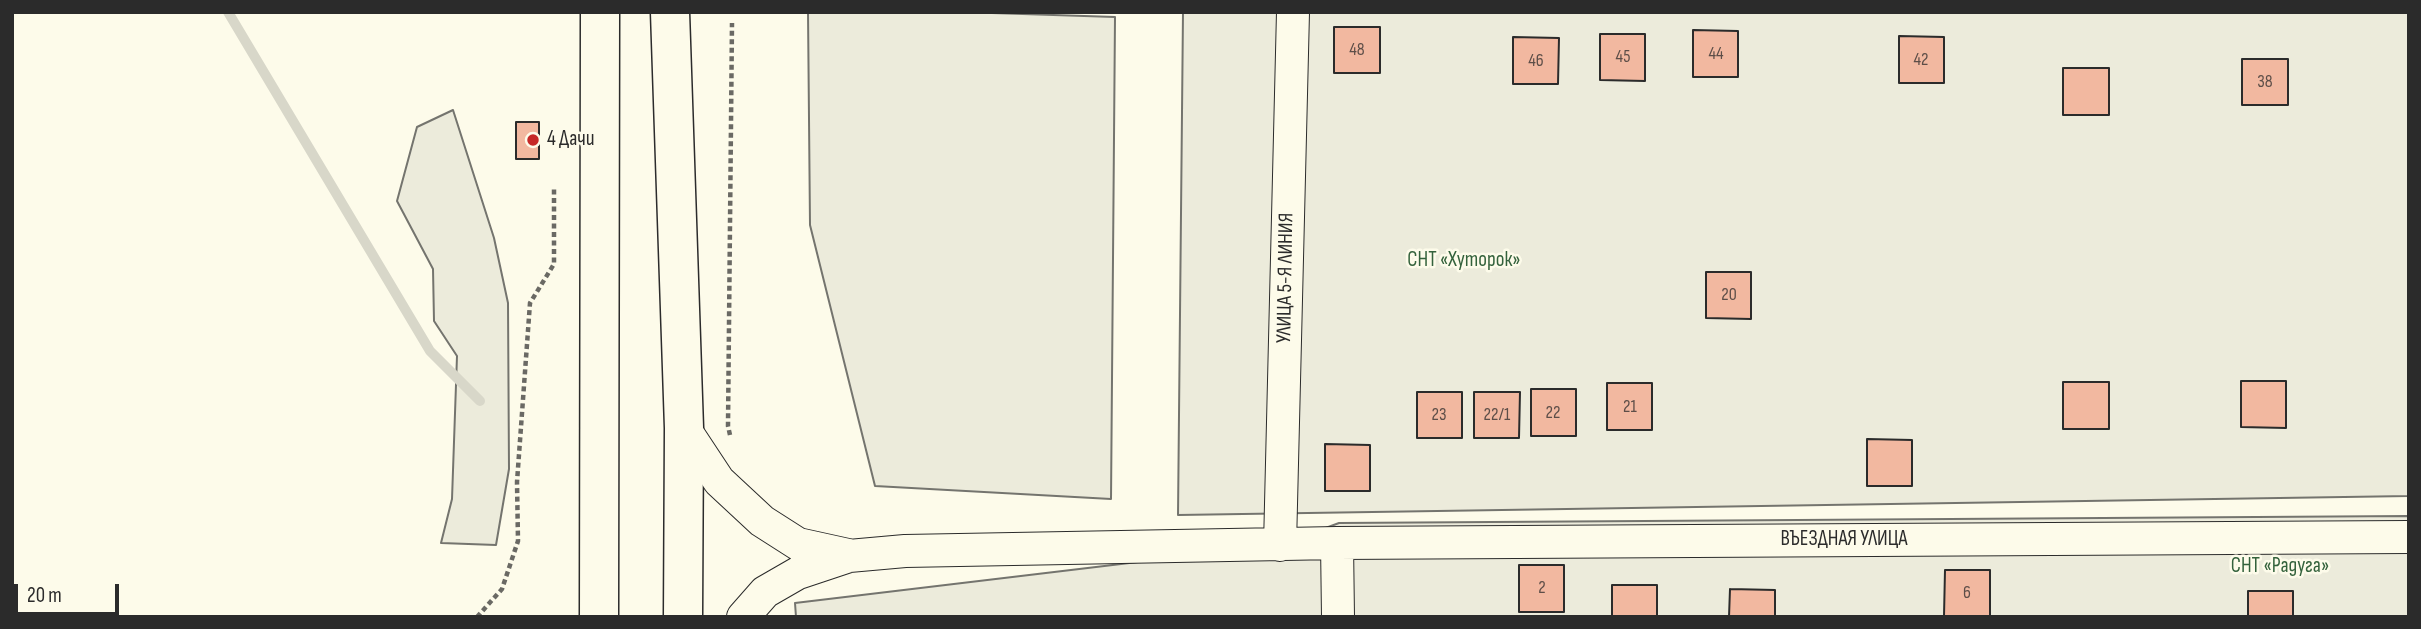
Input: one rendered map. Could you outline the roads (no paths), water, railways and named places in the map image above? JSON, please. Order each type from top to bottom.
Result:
[{"type":"main road","points":[[600,12],[600,617]]},
{"type":"main road","points":[[670,12],[684,428],[683,617]]},
{"type":"street","name":"УЛИЦА 5-Я ЛИНИЯ","points":[[1280,545],[1293,12]]},
{"type":"street","points":[[684,428],[719,481],[762,521],[798,544],[849,556]]},
{"type":"street","name":"ВЪЕЗДНАЯ УЛИЦА","points":[[849,556],[905,551],[1337,543],[2409,537]]},
{"type":"street","points":[[1337,543],[1338,617]]},
{"type":"street","points":[[743,617],[765,592],[798,573],[849,556]]},
{"type":"waterway","points":[[228,12],[430,351],[480,401]]},
{"type":"place","name":"4 Дачи","points":[[533,140]]},
{"type":"park label","name":"СНТ «Хуторок»","points":[[1464,261]]},
{"type":"park label","name":"СНТ «Радуга»","points":[[2280,567]]}]
